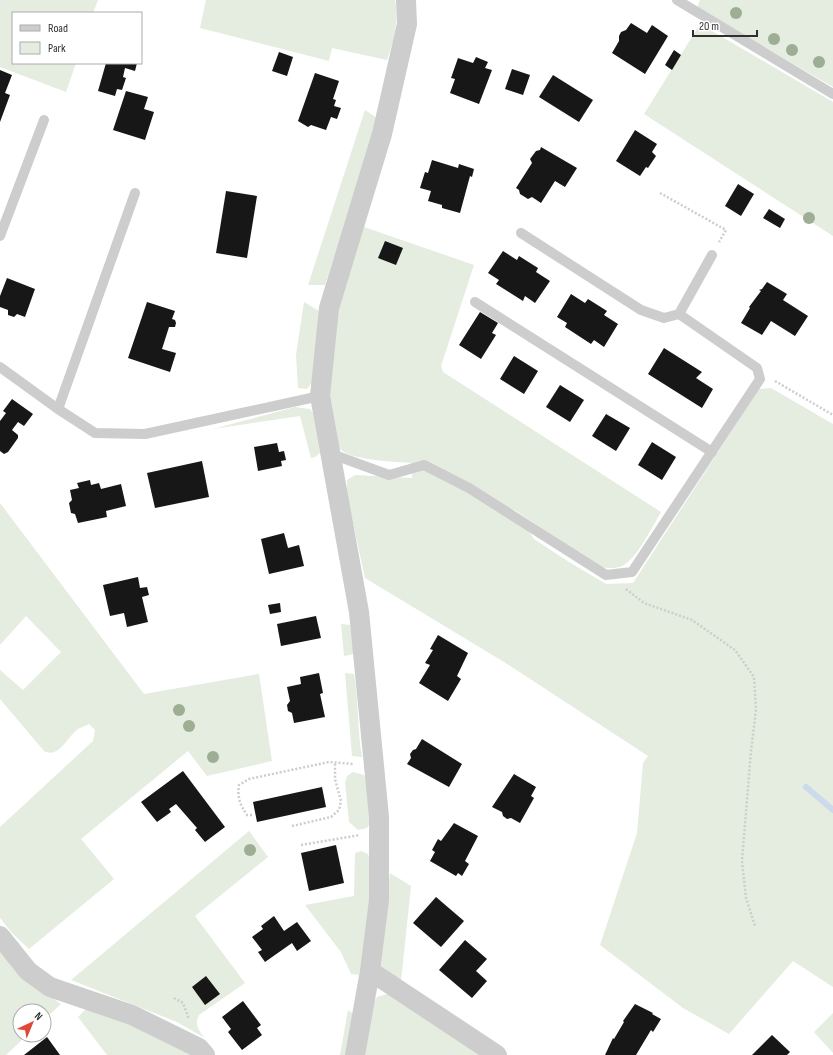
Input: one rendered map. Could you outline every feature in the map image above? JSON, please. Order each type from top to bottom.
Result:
[{"type":"street","points":[[355,1055],[370,971],[379,900],[379,835],[359,612],[329,453],[320,396],[329,308],[382,134],[407,24],[406,0]]},
{"type":"street","points":[[0,936],[28,972],[50,987],[132,1015],[199,1048],[205,1055]]},
{"type":"street","points":[[370,971],[497,1055]]},
{"type":"lane","points":[[677,0],[833,94]]},
{"type":"lane","points":[[0,236],[44,120]]},
{"type":"lane","points":[[58,409],[135,193]]},
{"type":"lane","points":[[521,234],[641,310],[664,318],[679,314],[712,255]]},
{"type":"lane","points":[[475,302],[712,452]]},
{"type":"lane","points":[[329,453],[390,475],[424,465],[469,488],[606,575],[632,572],[760,379],[758,368],[679,314]]},
{"type":"lane","points":[[0,367],[58,409],[95,433],[146,434],[320,396]]},
{"type":"path","points":[[660,193],[726,230],[712,255]]},
{"type":"path","points":[[760,379],[769,377],[833,415]]},
{"type":"path","points":[[606,575],[644,603],[692,620],[735,650],[754,677],[756,710],[742,861],[746,898],[755,926]]},
{"type":"path","points":[[252,815],[247,815],[240,805],[237,794],[239,785],[249,779],[335,762],[374,767]]},
{"type":"path","points":[[292,826],[330,817],[339,810],[341,801],[335,779],[335,762]]},
{"type":"path","points":[[301,845],[358,835],[379,835]]},
{"type":"green space","points":[[0,0],[98,0],[93,12],[12,12],[12,64],[76,64],[66,92],[0,67]]},
{"type":"green space","points":[[206,0],[395,0],[395,31],[387,60],[332,48],[329,61],[200,28]]},
{"type":"green space","points":[[700,0],[833,0],[833,87],[697,8]]},
{"type":"green space","points":[[700,24],[833,102],[833,236],[644,114]]},
{"type":"green space","points":[[365,110],[377,118],[359,182],[325,285],[308,285]]},
{"type":"green space","points":[[364,227],[474,265],[441,366],[443,372],[661,512],[644,542],[633,557],[622,566],[611,568],[600,567],[513,509],[534,539],[606,584],[633,583],[759,389],[771,388],[833,424],[833,987],[793,961],[729,1034],[683,1008],[600,945],[637,833],[643,763],[648,756],[504,662],[365,578],[347,495],[347,480],[355,475],[412,478],[411,463],[374,460],[345,453],[340,449],[334,439],[330,425],[328,391],[337,304],[344,279]]},
{"type":"green space","points":[[304,302],[319,311],[313,381],[307,389],[298,388],[296,355]]},
{"type":"green space","points":[[295,407],[310,409],[313,413],[320,453],[315,457],[311,458],[300,416],[213,429]]},
{"type":"green space","points":[[0,503],[144,694],[259,674],[272,761],[207,776],[188,751],[81,839],[114,879],[29,949],[12,933],[0,918],[0,827],[93,741],[95,730],[89,724],[78,729],[58,750],[49,753],[44,751],[0,699],[0,670],[23,690],[61,652],[26,616],[0,645]]},
{"type":"green space","points":[[341,624],[350,625],[354,654],[344,656]]},
{"type":"green space","points":[[345,673],[354,674],[362,757],[352,756]]},
{"type":"green space","points":[[353,772],[364,775],[366,780],[370,823],[367,828],[358,830],[349,822],[345,782],[347,776]]},
{"type":"green space","points":[[249,831],[268,857],[195,916],[245,983],[199,1015],[197,1025],[205,1038],[177,1022],[71,980]]},
{"type":"green space","points":[[361,851],[368,854],[370,862],[369,925],[359,975],[351,974],[341,952],[305,905],[354,896],[355,853]]},
{"type":"green space","points":[[390,873],[411,886],[401,981],[382,970],[379,963]]},
{"type":"green space","points":[[0,952],[44,992],[61,1004],[52,1012],[52,1003],[12,1003],[12,1043],[19,1043],[6,1055],[0,1055]]},
{"type":"green space","points":[[387,994],[486,1055],[364,1055],[373,1004],[377,997]]},
{"type":"green space","points":[[86,1009],[124,1020],[198,1055],[107,1055],[78,1017]]},
{"type":"green space","points":[[348,1010],[352,1013],[352,1017],[346,1055],[340,1055]]},
{"type":"green space","points":[[833,1013],[833,1053],[814,1032]]},
{"type":"building","points":[[631,23],[647,33],[652,25],[668,36],[645,74],[612,53],[619,41],[621,32],[626,30]]},
{"type":"building","points":[[674,50],[681,55],[672,70],[665,65]]},
{"type":"building","points":[[279,52],[293,57],[287,76],[272,71]]},
{"type":"building","points":[[476,57],[488,62],[485,68],[492,70],[479,104],[450,93],[455,79],[451,78],[458,58],[473,63]]},
{"type":"building","points":[[106,64],[137,64],[135,71],[125,68],[123,77],[126,78],[122,90],[117,89],[115,96],[98,91]]},
{"type":"building","points":[[512,69],[530,75],[523,95],[505,89]]},
{"type":"building","points":[[0,70],[12,75],[5,93],[10,95],[0,122]]},
{"type":"building","points":[[315,73],[339,81],[333,99],[336,100],[334,106],[341,108],[337,119],[331,117],[326,130],[311,125],[308,127],[298,121]]},
{"type":"building","points":[[553,75],[593,100],[579,122],[539,97]]},
{"type":"building","points":[[126,91],[148,97],[144,109],[154,112],[145,140],[113,130]]},
{"type":"building","points":[[635,130],[657,144],[652,152],[656,156],[648,168],[646,167],[640,176],[616,161]]},
{"type":"building","points":[[541,147],[577,168],[565,187],[555,181],[541,203],[532,197],[528,199],[520,194],[519,190],[516,188],[532,163],[530,159],[536,151],[540,150]]},
{"type":"building","points":[[432,160],[458,168],[459,164],[474,169],[472,177],[470,176],[460,213],[442,208],[442,205],[428,201],[431,191],[420,188],[425,172],[428,173]]},
{"type":"building","points":[[738,184],[754,194],[741,216],[725,206]]},
{"type":"building","points":[[226,191],[257,196],[247,258],[216,253]]},
{"type":"building","points":[[769,209],[785,219],[780,228],[763,218]]},
{"type":"building","points":[[385,241],[403,248],[396,265],[378,258]]},
{"type":"building","points":[[503,251],[517,260],[519,256],[538,268],[536,272],[550,281],[535,303],[525,296],[523,301],[496,284],[499,280],[488,273]]},
{"type":"building","points":[[7,278],[35,289],[25,317],[17,314],[14,317],[8,315],[8,310],[0,307],[0,296]]},
{"type":"building","points":[[767,282],[787,294],[783,300],[808,316],[795,336],[771,321],[762,335],[741,323],[750,308],[749,307],[761,291],[759,290],[762,289]]},
{"type":"building","points":[[571,294],[585,303],[588,299],[607,311],[604,315],[618,324],[604,347],[594,340],[591,344],[565,327],[567,323],[557,317]]},
{"type":"building","points":[[147,302],[175,311],[172,319],[175,320],[175,327],[169,327],[162,349],[176,353],[170,372],[128,358]]},
{"type":"building","points":[[480,312],[498,323],[492,333],[496,335],[481,359],[459,345]]},
{"type":"building","points":[[664,348],[702,372],[696,378],[713,389],[702,408],[648,374]]},
{"type":"building","points":[[514,356],[538,371],[524,394],[500,379]]},
{"type":"building","points":[[560,385],[584,400],[570,422],[546,407]]},
{"type":"building","points":[[12,399],[33,414],[24,426],[18,422],[12,430],[18,435],[18,438],[8,452],[4,454],[0,451],[0,421],[6,413],[3,411]]},
{"type":"building","points":[[606,414],[630,428],[616,451],[592,436]]},
{"type":"building","points":[[652,442],[676,457],[662,480],[638,465]]},
{"type":"building","points":[[277,443],[279,452],[284,451],[286,460],[281,461],[282,466],[258,471],[254,447]]},
{"type":"building","points":[[202,461],[209,497],[155,508],[147,473]]},
{"type":"building","points":[[90,480],[91,485],[99,483],[101,489],[121,484],[126,506],[106,511],[107,517],[78,523],[75,514],[71,513],[69,503],[72,500],[70,490],[79,488],[77,483]]},
{"type":"building","points":[[284,533],[288,548],[299,545],[304,566],[269,574],[261,539]]},
{"type":"building","points":[[138,577],[140,588],[147,587],[149,595],[142,597],[148,622],[127,627],[124,613],[110,616],[103,585]]},
{"type":"building","points":[[280,603],[281,612],[270,614],[268,605]]},
{"type":"building","points":[[316,616],[321,638],[281,646],[277,624]]},
{"type":"building","points":[[438,635],[468,653],[457,676],[461,679],[448,701],[419,683],[430,665],[425,663],[433,650],[430,649]]},
{"type":"building","points":[[319,673],[323,693],[320,694],[325,717],[294,723],[292,713],[288,711],[287,705],[290,701],[287,687],[301,684],[300,677]]},
{"type":"building","points":[[422,739],[462,764],[449,787],[407,764],[411,758],[410,754],[416,749]]},
{"type":"building","points":[[183,771],[225,827],[205,842],[195,830],[197,828],[176,804],[169,809],[171,812],[157,822],[141,802]]},
{"type":"building","points":[[514,774],[536,787],[531,796],[534,798],[520,823],[511,818],[507,819],[503,816],[502,812],[492,807]]},
{"type":"building","points":[[322,787],[326,807],[257,822],[253,802]]},
{"type":"building","points":[[454,823],[478,836],[465,861],[469,864],[462,876],[458,873],[456,876],[430,861],[435,852],[432,850],[438,839],[441,841]]},
{"type":"building","points":[[336,845],[344,883],[309,891],[301,853]]},
{"type":"building","points":[[436,897],[464,921],[441,947],[413,923]]},
{"type":"building","points":[[274,916],[284,931],[297,922],[311,941],[297,951],[292,943],[265,962],[258,952],[262,950],[252,937],[263,929],[261,926]]},
{"type":"building","points":[[465,940],[487,959],[476,971],[487,981],[472,998],[439,970]]},
{"type":"building","points":[[206,976],[220,994],[205,1005],[192,987]]},
{"type":"building","points":[[243,1001],[261,1025],[257,1028],[262,1035],[242,1050],[228,1032],[231,1029],[222,1017]]},
{"type":"building","points":[[635,1004],[661,1019],[653,1032],[651,1030],[636,1055],[605,1055],[613,1038],[614,1039],[624,1022],[623,1021]]},
{"type":"building","points":[[772,1035],[790,1052],[787,1055],[752,1055]]},
{"type":"building","points":[[39,1043],[51,1043],[60,1055],[24,1055]]},
{"type":"waterway","points":[[806,787],[833,810]]}]
